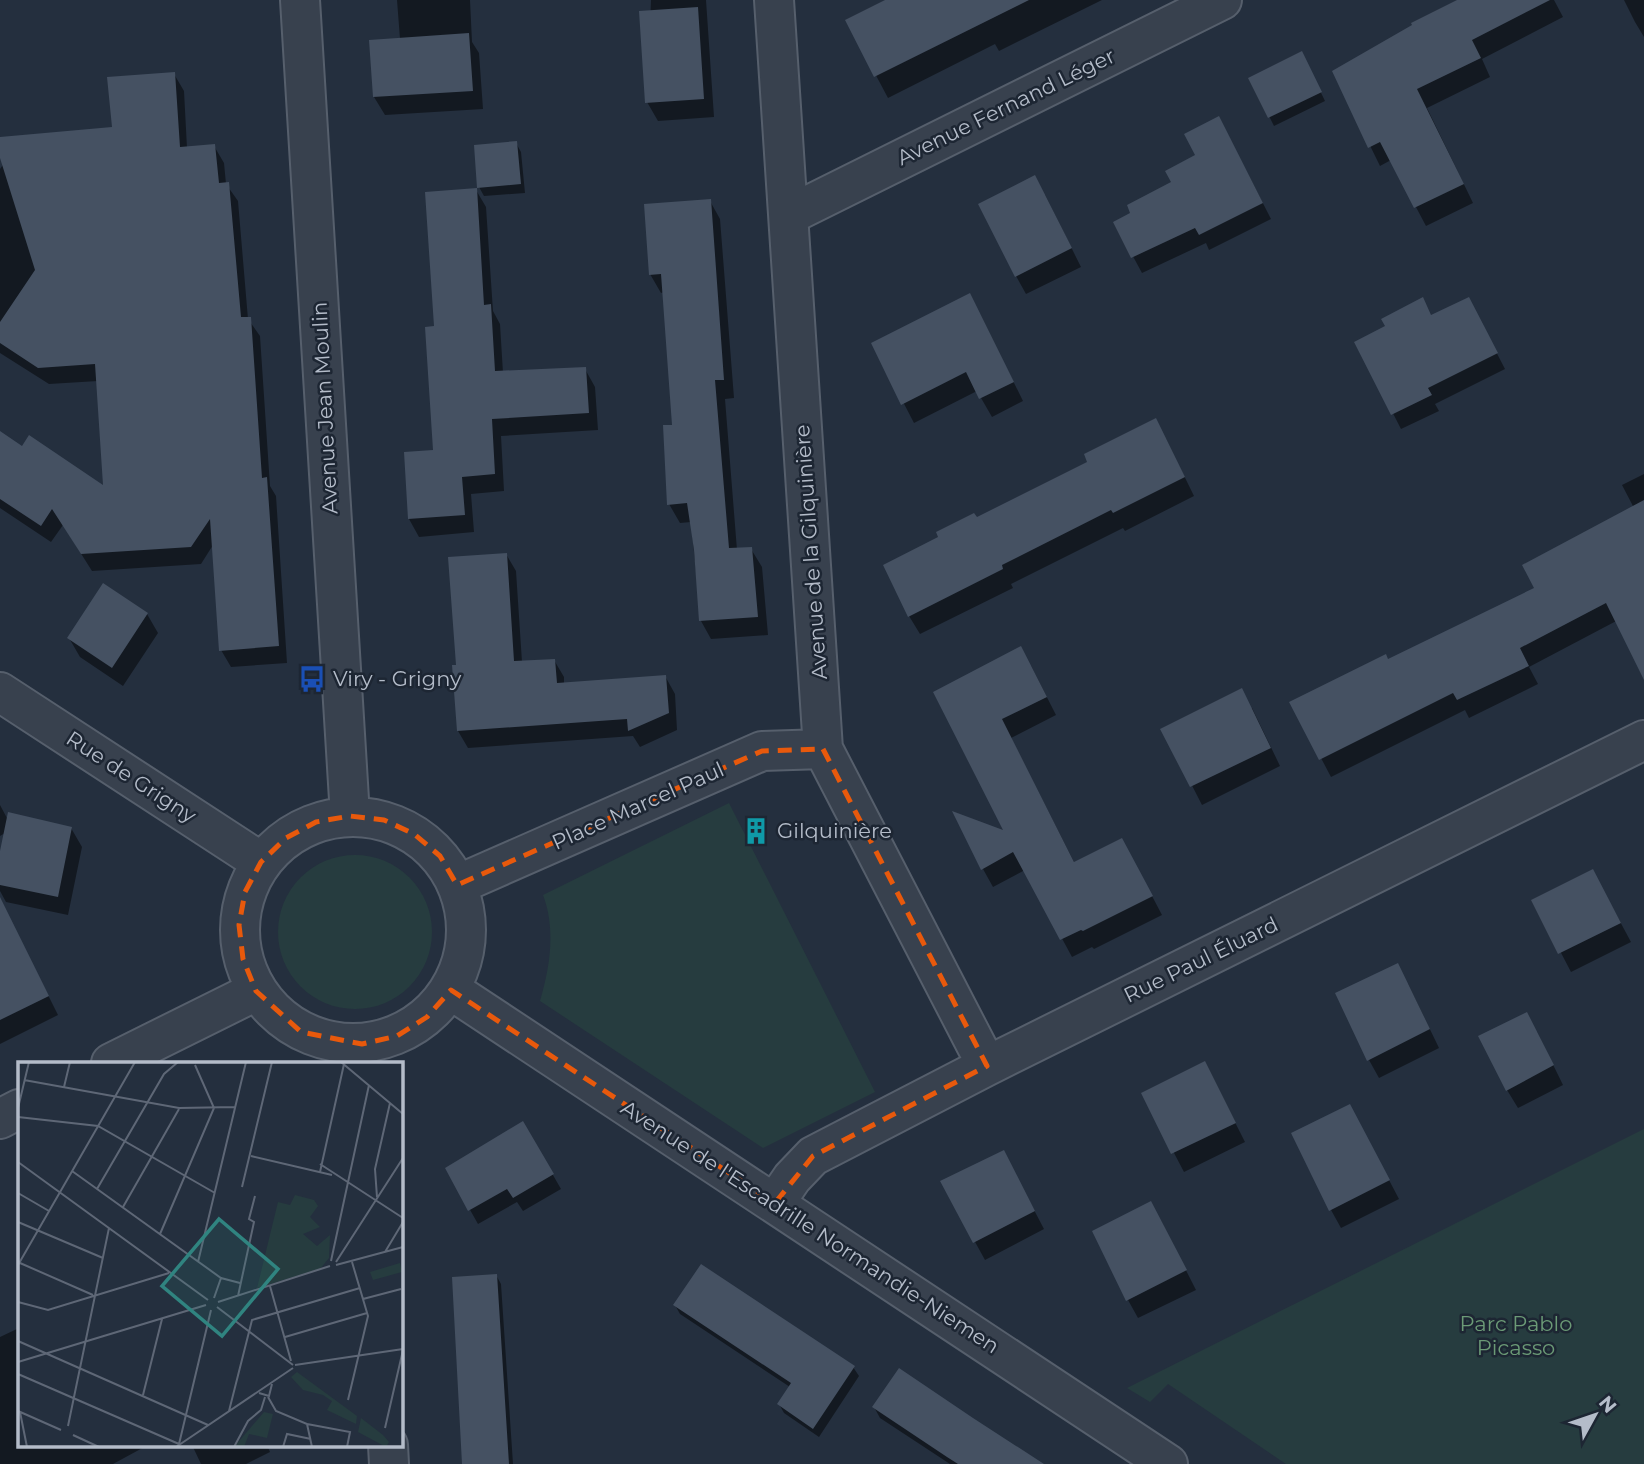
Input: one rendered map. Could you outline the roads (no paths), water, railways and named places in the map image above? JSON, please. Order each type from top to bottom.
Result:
[{"type":"street","name":"Avenue Jean Moulin","points":[[300,0],[351,816]]},
{"type":"street","name":"Avenue de la Gilquinière","points":[[774,0],[823,749],[987,1066]]},
{"type":"street","name":"Avenue Fernand Léger","points":[[789,215],[1222,0]]},
{"type":"street","name":"Rue de Grigny","points":[[0,692],[261,862]]},
{"type":"street","name":"Rue Paul Éluard","points":[[775,1203],[792,1178],[814,1156],[987,1066],[1644,740]]},
{"type":"street","name":"Place Marcel Paul","points":[[457,884],[762,751],[823,749]]},
{"type":"street","points":[[351,816],[383,820],[414,834],[440,856],[457,884],[467,920],[464,956],[451,990],[428,1017],[362,1054],[302,1032],[276,1014],[256,991],[243,960],[239,925],[245,892],[261,862],[286,838],[306,827],[316,822],[351,816]]},
{"type":"street","name":"Avenue de l'Escadrille Normandie-Niemen","points":[[451,990],[1168,1464]]},
{"type":"street","points":[[113,1062],[256,991]]},
{"type":"street","points":[[0,1119],[18,1110]]},
{"type":"street","points":[[388,1446],[389,1464]]},
{"type":"place","name":"Viry - Grigny","points":[[312,679]]},
{"type":"place","name":"Gilquinière","points":[[756,831]]},
{"type":"park label","name":"Parc Pablo Picasso","points":[[1516,1336]]}]
